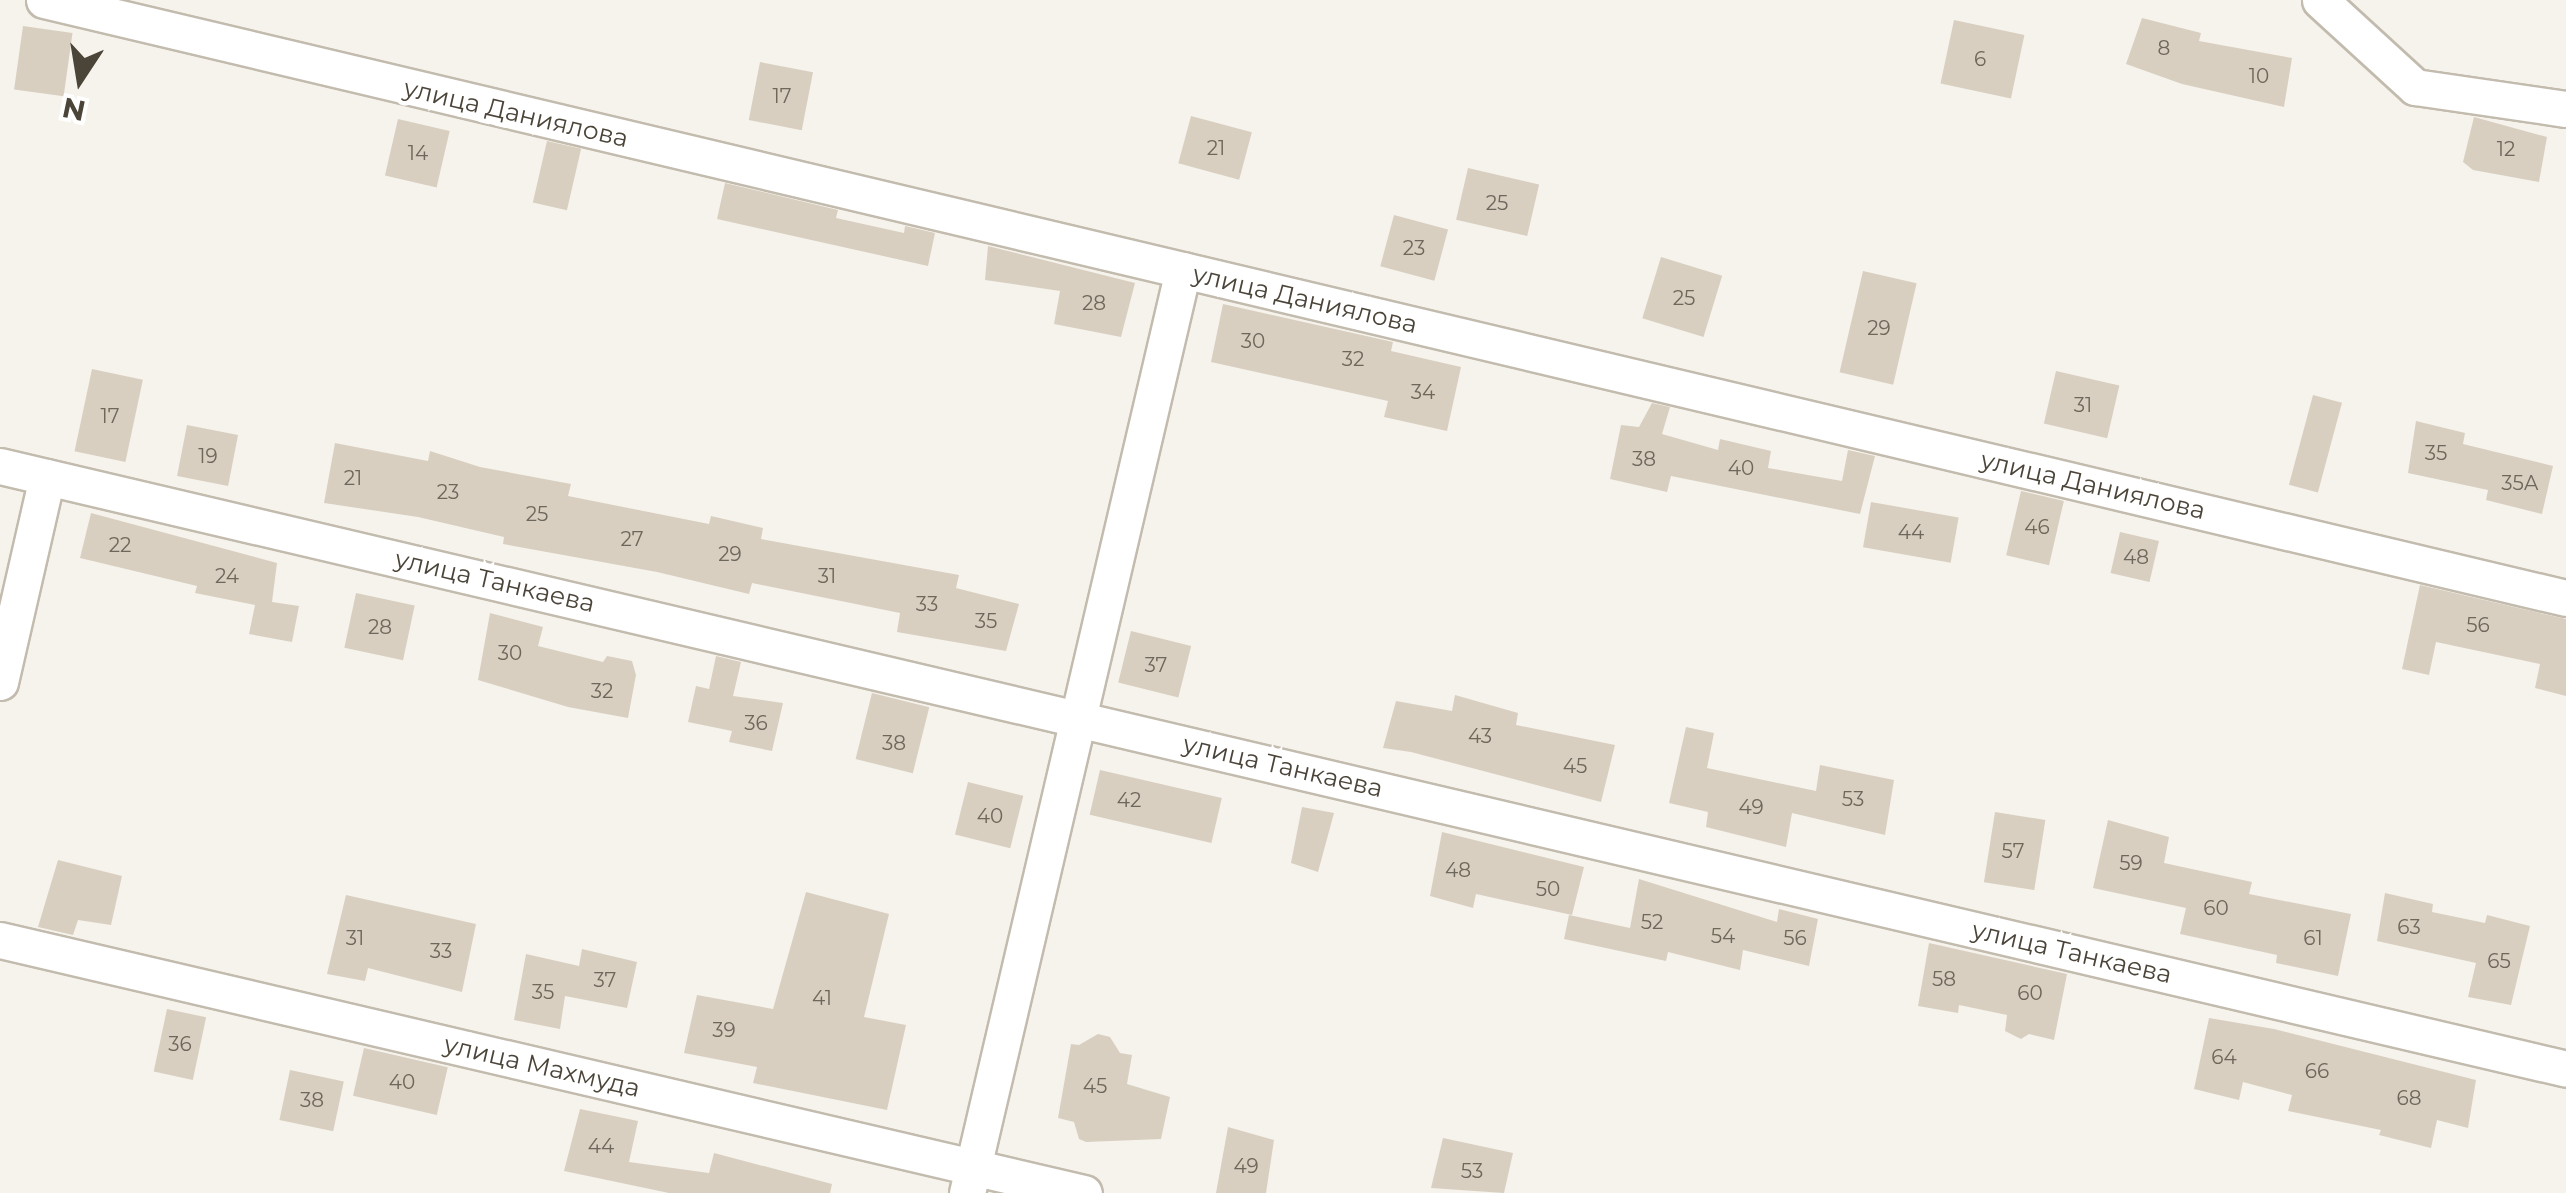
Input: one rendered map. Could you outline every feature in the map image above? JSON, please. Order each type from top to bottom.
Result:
[{"type":"street","name":"улица Даниялова","points":[[44,0],[2566,598]]},
{"type":"street","points":[[2320,0],[2415,87],[2566,109]]},
{"type":"street","points":[[970,1180],[1183,270]]},
{"type":"street","name":"улица Танкаева","points":[[0,466],[2566,1069]]},
{"type":"street","points":[[0,682],[47,477]]},
{"type":"street","name":"улица Махмуда","points":[[0,940],[970,1180],[1084,1193]]},
{"type":"building","points":[[2142,18],[2201,33],[2199,41],[2292,58],[2284,107],[2182,84],[2126,64]]},
{"type":"building","points":[[1954,20],[2024,35],[2011,99],[1940,84]]},
{"type":"building","points":[[23,26],[73,33],[64,96],[14,89]]},
{"type":"building","points":[[760,62],[813,72],[802,130],[749,120]]},
{"type":"building","points":[[1191,116],[1252,132],[1239,180],[1178,163]]},
{"type":"building","points":[[2474,117],[2547,137],[2539,182],[2473,170],[2463,162]]},
{"type":"building","points":[[398,119],[450,131],[437,187],[385,176]]},
{"type":"building","points":[[547,141],[581,149],[567,210],[533,202]]},
{"type":"building","points":[[1468,168],[1539,184],[1527,236],[1456,220]]},
{"type":"building","points":[[725,183],[838,210],[836,218],[904,233],[905,226],[935,233],[928,266],[717,219]]},
{"type":"building","points":[[1394,215],[1448,229],[1434,281],[1380,266]]},
{"type":"building","points":[[988,246],[1135,283],[1121,337],[1054,324],[1060,291],[985,280]]},
{"type":"building","points":[[1661,257],[1722,276],[1703,337],[1642,318]]},
{"type":"building","points":[[1863,271],[1917,283],[1893,385],[1840,372]]},
{"type":"building","points":[[1223,304],[1393,342],[1391,351],[1461,367],[1447,431],[1384,417],[1388,401],[1211,362]]},
{"type":"building","points":[[92,369],[143,380],[125,462],[75,451]]},
{"type":"building","points":[[2056,371],[2119,386],[2107,438],[2044,424]]},
{"type":"building","points":[[2313,395],[2342,403],[2318,493],[2289,485]]},
{"type":"building","points":[[1652,403],[1670,407],[1662,434],[1718,450],[1720,439],[1771,451],[1768,468],[1842,481],[1848,450],[1875,456],[1860,514],[1671,476],[1667,492],[1610,479],[1621,425],[1639,427]]},
{"type":"building","points":[[2416,421],[2465,433],[2463,444],[2553,466],[2542,514],[2486,500],[2488,490],[2408,473]]},
{"type":"building","points":[[187,425],[238,435],[228,486],[177,476]]},
{"type":"building","points":[[335,443],[428,461],[430,451],[480,467],[571,484],[568,496],[709,524],[711,516],[763,528],[761,539],[959,575],[956,588],[1019,604],[1006,651],[897,632],[900,613],[752,583],[749,594],[657,572],[503,544],[504,537],[418,517],[324,503]]},
{"type":"building","points":[[2021,491],[2064,501],[2049,565],[2006,555]]},
{"type":"building","points":[[1871,502],[1959,517],[1951,563],[1863,547]]},
{"type":"building","points":[[91,513],[277,563],[272,602],[299,606],[292,642],[249,634],[255,605],[195,593],[197,586],[80,558]]},
{"type":"building","points":[[2120,532],[2159,541],[2150,582],[2111,573]]},
{"type":"building","points":[[2420,585],[2566,619],[2566,696],[2535,688],[2540,664],[2436,642],[2429,675],[2402,669]]},
{"type":"building","points":[[356,593],[415,605],[403,660],[344,648]]},
{"type":"building","points":[[490,613],[543,627],[538,646],[603,662],[607,656],[632,661],[636,675],[628,718],[568,707],[478,680]]},
{"type":"building","points":[[1131,631],[1191,646],[1178,697],[1118,682]]},
{"type":"building","points":[[716,656],[741,662],[733,696],[783,703],[772,751],[729,742],[732,731],[688,722],[696,686],[709,689]]},
{"type":"building","points":[[872,693],[929,707],[913,773],[856,759]]},
{"type":"building","points":[[1455,695],[1518,713],[1516,725],[1615,745],[1601,802],[1383,748],[1396,701],[1452,711]]},
{"type":"building","points":[[1686,727],[1714,733],[1707,768],[1816,791],[1820,765],[1894,780],[1885,835],[1792,813],[1786,847],[1706,827],[1708,812],[1669,803]]},
{"type":"building","points":[[1100,770],[1222,798],[1211,843],[1090,815]]},
{"type":"building","points":[[968,782],[1023,796],[1010,848],[955,834]]},
{"type":"building","points":[[1302,807],[1334,813],[1318,872],[1291,863]]},
{"type":"building","points":[[1995,812],[2045,820],[2034,890],[1984,882]]},
{"type":"building","points":[[2108,820],[2169,837],[2164,863],[2252,882],[2249,894],[2351,914],[2338,976],[2276,963],[2277,955],[2180,934],[2186,908],[2093,888]]},
{"type":"building","points":[[1442,832],[1584,867],[1572,915],[1476,894],[1473,908],[1430,896]]},
{"type":"building","points":[[58,860],[122,876],[111,925],[78,920],[73,935],[38,927]]},
{"type":"building","points":[[1639,879],[1777,922],[1779,909],[1818,919],[1809,966],[1743,950],[1740,970],[1668,952],[1666,961],[1564,939],[1569,915],[1630,928]]},
{"type":"building","points":[[806,892],[889,914],[864,1017],[906,1025],[887,1110],[753,1083],[757,1067],[684,1053],[697,995],[773,1009]]},
{"type":"building","points":[[2385,893],[2433,904],[2432,912],[2485,923],[2487,915],[2530,926],[2511,1005],[2468,997],[2476,963],[2377,941]]},
{"type":"building","points":[[346,895],[476,924],[462,992],[368,968],[365,981],[327,974]]},
{"type":"building","points":[[1929,943],[2067,974],[2054,1040],[2029,1034],[2021,1039],[2005,1031],[2007,1015],[1959,1005],[1958,1013],[1918,1006]]},
{"type":"building","points":[[582,949],[637,962],[627,1008],[565,996],[560,1029],[514,1020],[526,954],[579,966]]},
{"type":"building","points":[[167,1009],[206,1017],[193,1080],[154,1072]]},
{"type":"building","points":[[2209,1018],[2274,1029],[2476,1080],[2468,1128],[2437,1120],[2431,1148],[2379,1135],[2381,1130],[2288,1111],[2292,1095],[2243,1082],[2239,1100],[2194,1089]]},
{"type":"building","points":[[1098,1034],[1110,1037],[1120,1053],[1132,1055],[1127,1084],[1170,1097],[1161,1139],[1086,1142],[1079,1139],[1074,1122],[1058,1118],[1071,1044],[1079,1045]]},
{"type":"building","points":[[364,1048],[448,1067],[437,1115],[353,1096]]},
{"type":"building","points":[[290,1070],[344,1081],[333,1131],[279,1120]]},
{"type":"building","points":[[580,1109],[638,1121],[629,1162],[709,1173],[714,1153],[832,1184],[830,1193],[669,1193],[564,1171]]},
{"type":"building","points":[[1228,1127],[1274,1140],[1266,1193],[1216,1193]]},
{"type":"building","points":[[1443,1138],[1513,1153],[1504,1193],[1431,1188]]}]
